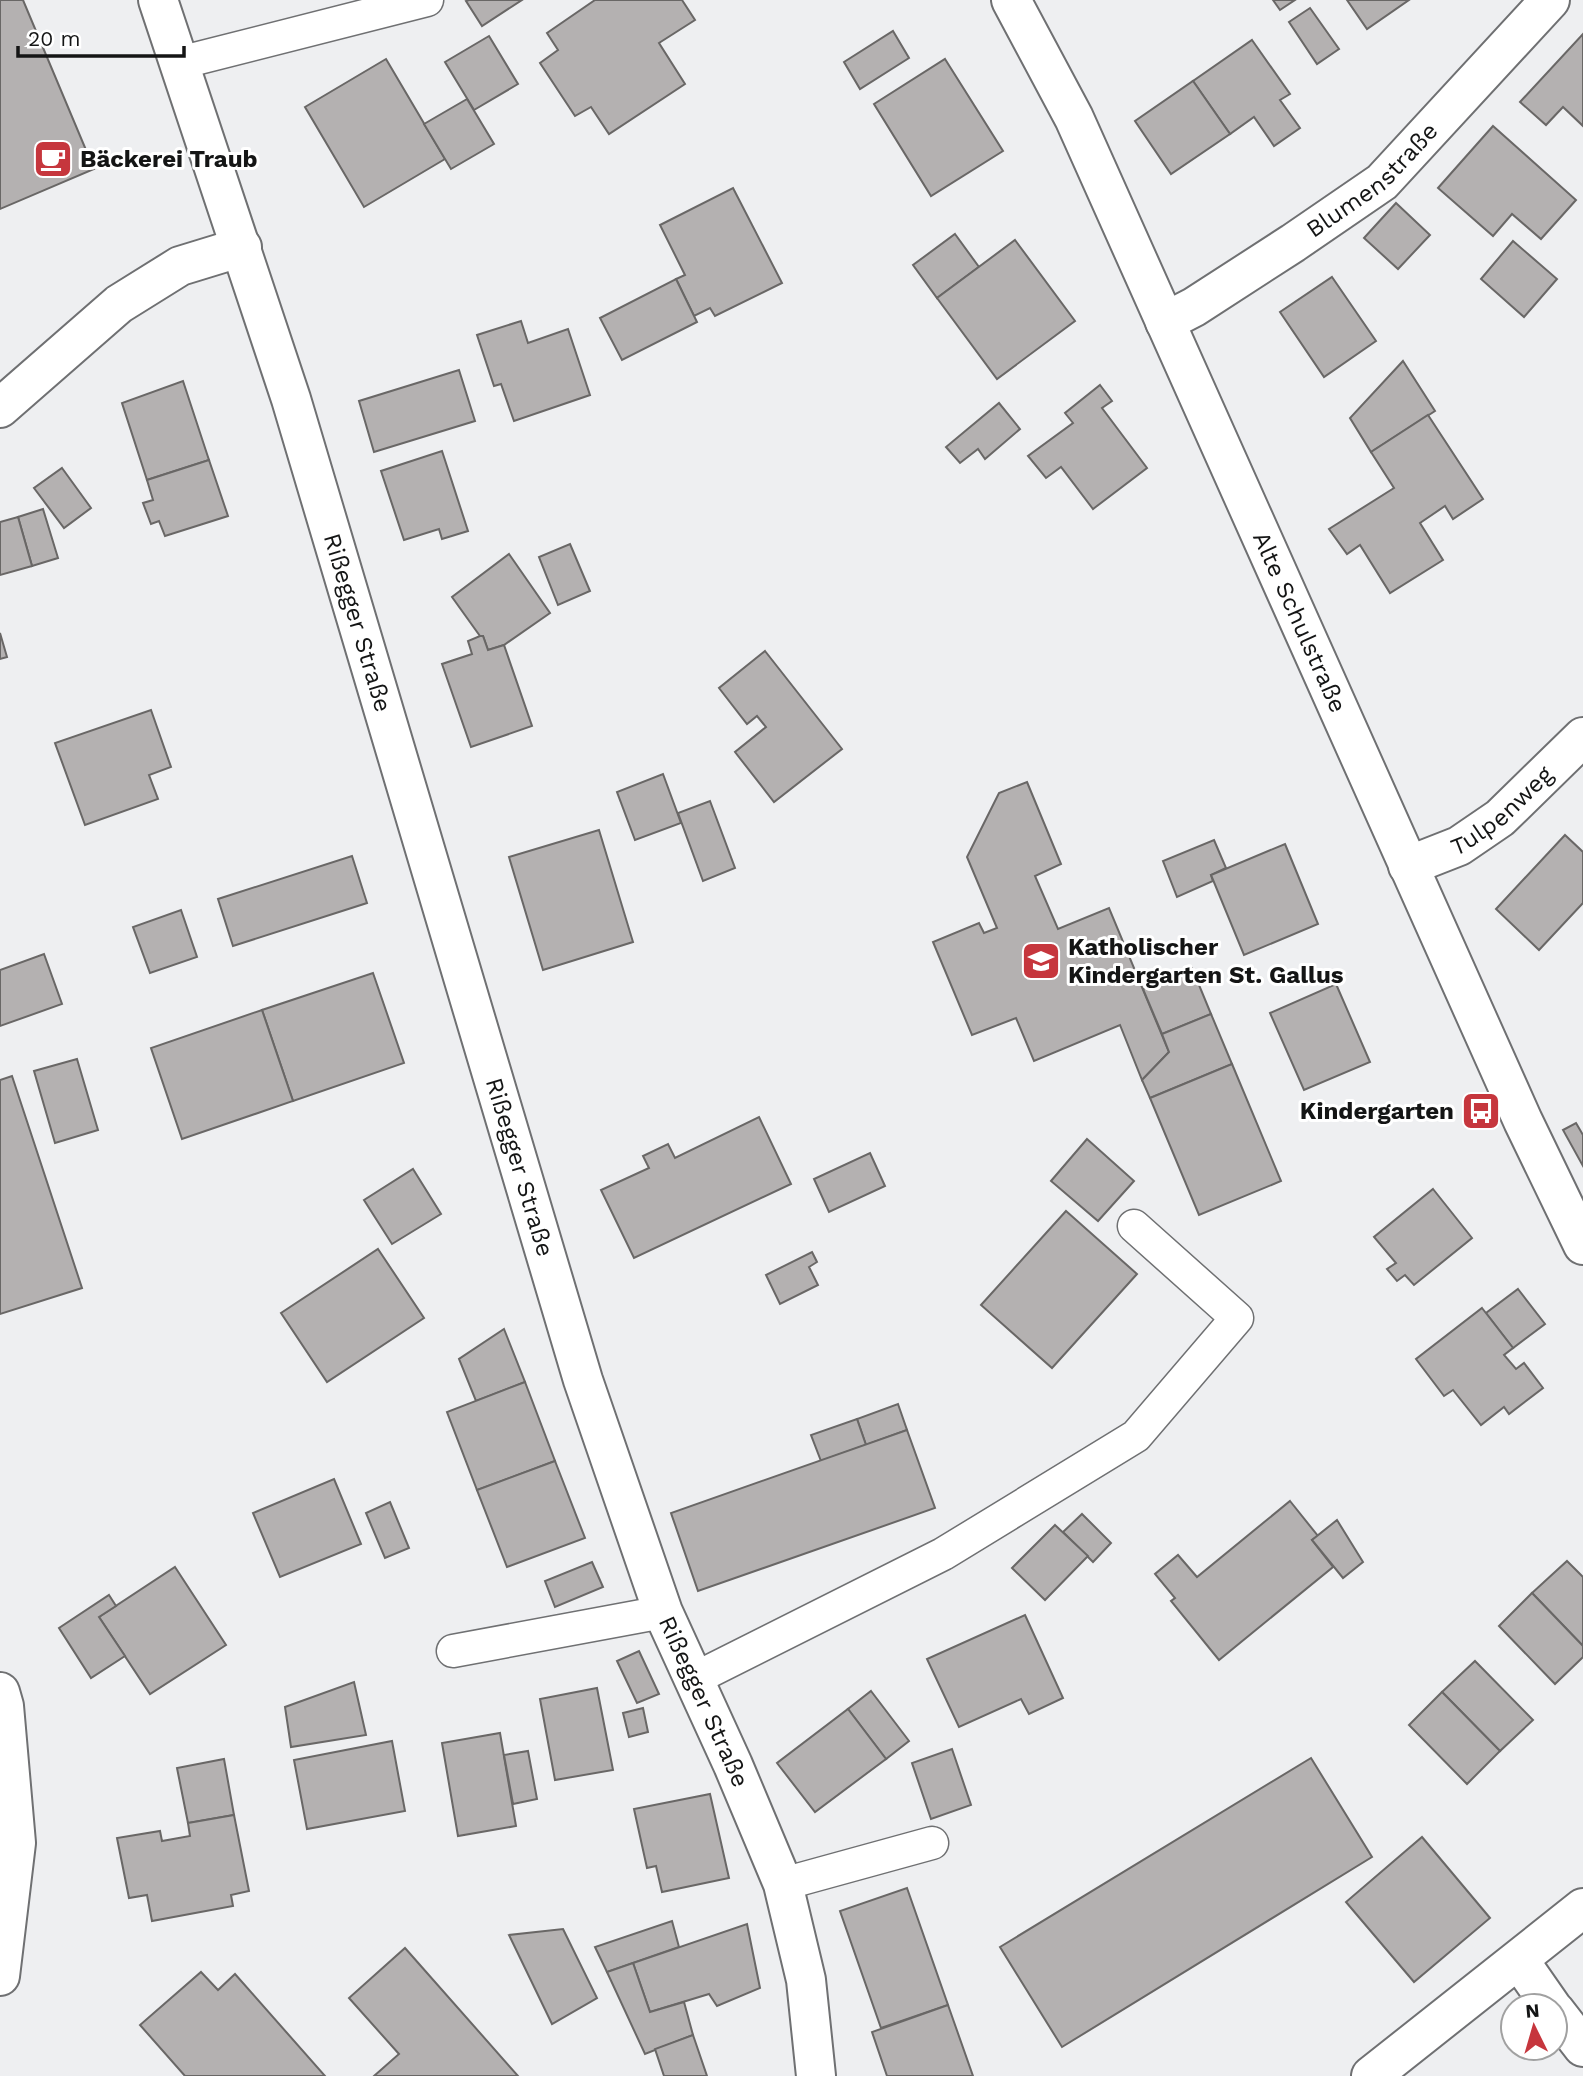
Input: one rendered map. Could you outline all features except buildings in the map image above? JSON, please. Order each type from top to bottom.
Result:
[{"type":"street","name":"Rißegger Straße","points":[[158,0],[298,420],[583,1380],[663,1612],[733,1765],[783,1884],[806,1980],[816,2076]]},
{"type":"street","name":"Alte Schulstraße","points":[[1011,0],[1074,118],[1522,1121],[1583,1245]]},
{"type":"street","name":"Blumenstraße","points":[[1165,322],[1271,257],[1382,182],[1550,0]]},
{"type":"street","points":[[0,408],[119,304],[180,266],[242,247]]},
{"type":"street","name":"Tulpenweg","points":[[1408,866],[1459,846],[1500,818],[1583,737]]},
{"type":"street","points":[[0,1692],[4,1706],[16,1843],[0,1976]]},
{"type":"street","points":[[1371,2076],[1583,1908]]},
{"type":"street","points":[[1519,1960],[1541,1992]]},
{"type":"street","points":[[1569,2029],[1583,2047]]},
{"type":"lane","points":[[179,63],[427,0]]},
{"type":"lane","points":[[694,1679],[943,1554],[1136,1436],[1237,1318],[1134,1226]]},
{"type":"lane","points":[[453,1651],[663,1612]]},
{"type":"lane","points":[[783,1884],[932,1843]]},
{"type":"place","name":"Bäckerei Traub","points":[[53,159]]},
{"type":"place","name":"Katholischer Kindergarten St. Gallus","points":[[1041,961]]},
{"type":"place","name":"Kindergarten","points":[[1481,1111]]}]
